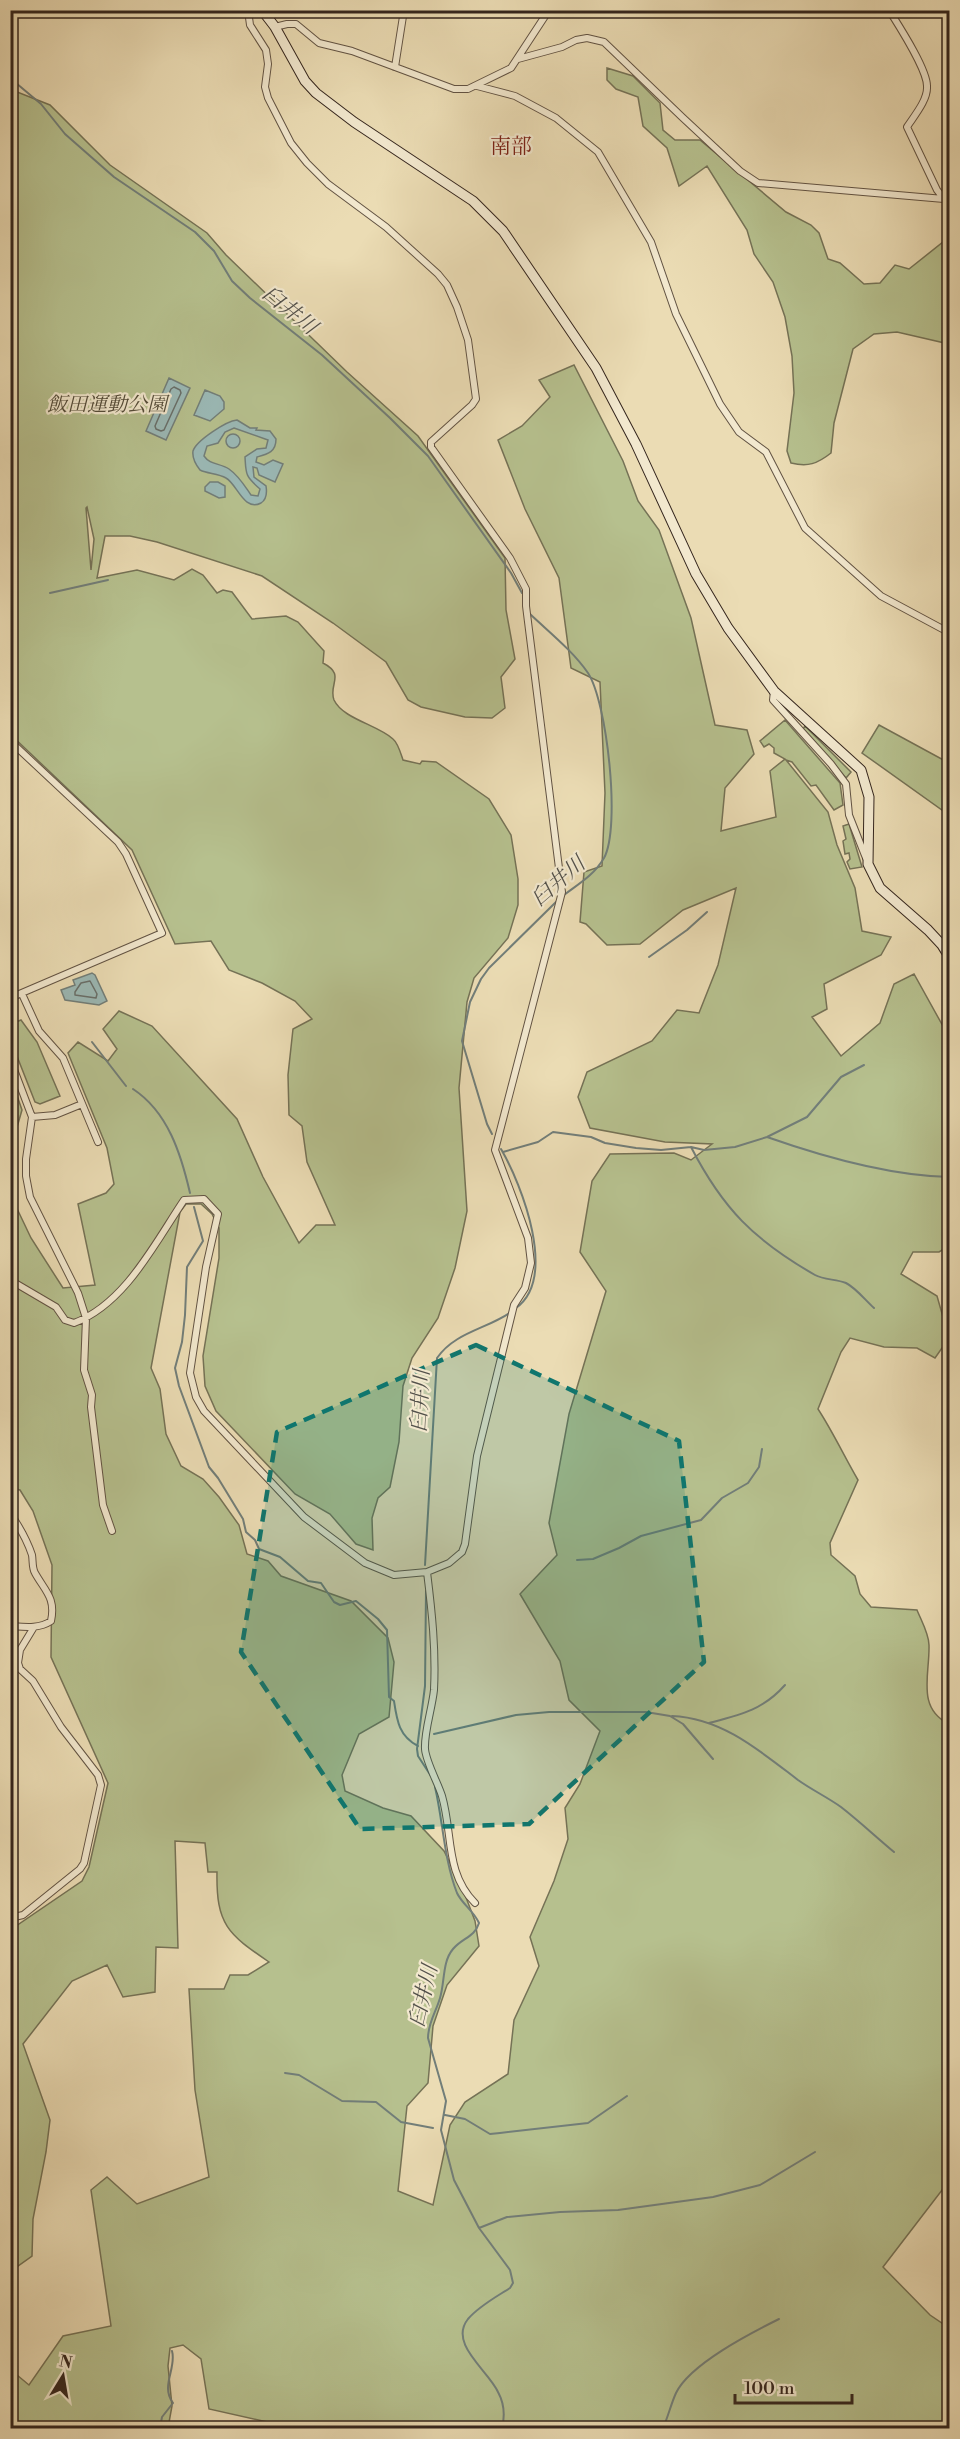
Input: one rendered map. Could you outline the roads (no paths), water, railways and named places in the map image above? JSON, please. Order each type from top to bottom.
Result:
[{"type":"street","points":[[10,1280],[56,1307],[65,1320],[74,1323],[106,1305],[153,1250],[184,1200],[204,1200],[218,1214],[206,1267],[190,1373],[196,1397],[204,1411],[304,1517],[365,1563],[394,1575],[427,1572],[449,1563],[462,1552],[477,1456],[514,1305],[525,1288],[531,1263],[528,1238],[495,1150],[562,892],[525,589],[510,558],[431,447],[430,442],[472,405],[477,392],[468,340],[447,285],[386,227],[328,184],[291,143],[268,98],[265,87],[268,64],[266,50],[250,26],[248,10]]},
{"type":"street","points":[[262,10],[275,27],[305,81],[316,93],[354,122],[473,201],[503,231],[596,368],[636,444],[696,574],[728,628],[774,691],[861,770],[869,796],[868,864]]},
{"type":"street","points":[[394,67],[404,10]]},
{"type":"street","points":[[275,27],[296,24],[320,43],[338,46],[454,89],[468,89],[511,68],[549,10]]},
{"type":"street","points":[[890,10],[928,86],[924,99],[907,127],[937,190],[947,197]]},
{"type":"street","points":[[518,59],[562,47],[576,40],[604,42],[740,171],[758,183],[947,197]]},
{"type":"street","points":[[477,86],[514,96],[556,117],[598,152],[651,242],[676,314],[720,404],[740,432],[766,452],[805,528],[881,596],[950,633]]},
{"type":"street","points":[[774,691],[773,700],[846,784],[849,815],[880,888],[933,935],[950,958]]},
{"type":"street","points":[[10,741],[118,843],[126,854],[162,933],[10,998]]},
{"type":"street","points":[[22,994],[39,1031],[63,1058],[98,1142]]},
{"type":"street","points":[[10,1059],[32,1117],[26,1159],[30,1197],[78,1293],[86,1318],[84,1370],[92,1395],[91,1407],[103,1505],[112,1531]]},
{"type":"street","points":[[32,1117],[55,1115],[82,1104]]},
{"type":"street","points":[[10,1513],[23,1533],[32,1556],[34,1572],[49,1592],[53,1611],[51,1621],[34,1627],[10,1626]]},
{"type":"street","points":[[427,1572],[435,1633],[435,1669],[433,1704],[425,1750],[443,1799],[457,1878],[463,1891],[475,1903]]},
{"type":"street","points":[[10,1918],[23,1915],[80,1869],[84,1863],[101,1785],[98,1775],[61,1727],[33,1681],[18,1663],[20,1650],[34,1627]]},
{"type":"water","points":[[169,378],[190,388],[166,440],[146,431]]},
{"type":"water","points":[[205,390],[220,396],[224,402],[224,409],[210,421],[194,415]]},
{"type":"water","points":[[237,420],[250,428],[257,428],[256,430],[270,431],[276,439],[273,450],[257,457],[256,462],[264,465],[273,460],[283,464],[275,482],[259,475],[257,468],[253,467],[254,477],[266,486],[263,501],[255,505],[245,501],[230,481],[223,476],[200,470],[194,459],[193,451],[200,442]],"holes":[[[234,428],[268,440],[266,448],[257,449],[245,457],[247,475],[260,489],[258,496],[251,495],[239,478],[229,469],[209,461],[204,456],[207,446],[218,443],[225,432]]]},
{"type":"water","points":[[233,434],[238,436],[240,441],[238,446],[233,448],[228,446],[226,441],[228,436]]},
{"type":"water","points":[[210,482],[218,482],[225,486],[225,497],[219,498],[205,491],[205,487]]},
{"type":"water","points":[[92,973],[107,1001],[99,1005],[65,1000],[61,990],[75,985],[73,980]]},
{"type":"waterway","name":"臼井川","points":[[10,78],[41,104],[65,134],[114,177],[195,232],[214,251],[232,281],[322,355],[428,456],[511,573],[522,593]]},
{"type":"waterway","points":[[50,593],[108,580]]},
{"type":"waterway","name":"臼井川","points":[[530,614],[568,649],[588,673],[601,710],[610,765],[611,820],[609,842],[604,858],[591,874],[564,895]]},
{"type":"waterway","name":"臼井川","points":[[492,1134],[462,1041],[470,1002],[489,968],[558,900]]},
{"type":"waterway","points":[[649,957],[687,930],[707,912]]},
{"type":"waterway","points":[[92,1042],[126,1086]]},
{"type":"waterway","points":[[503,1152],[538,1142],[553,1132],[591,1137],[605,1143],[636,1148],[661,1150],[691,1147],[704,1150],[735,1147],[767,1137],[807,1117],[841,1077],[864,1065]]},
{"type":"waterway","points":[[133,1089],[145,1098],[164,1122],[177,1149],[190,1193]]},
{"type":"waterway","points":[[767,1137],[857,1164],[905,1173],[950,1177]]},
{"type":"waterway","points":[[691,1147],[728,1206],[757,1235],[774,1249],[815,1275],[850,1285],[874,1308]]},
{"type":"waterway","name":"臼井川","points":[[501,1149],[526,1207],[535,1254],[534,1276],[528,1294],[516,1308]]},
{"type":"waterway","points":[[194,1207],[203,1241],[187,1267],[182,1342],[175,1368],[179,1386],[209,1467],[243,1519],[246,1532],[255,1540],[259,1549],[280,1557],[308,1581],[321,1583],[334,1602],[340,1605],[356,1601],[378,1619],[387,1630],[389,1697],[394,1701],[403,1733],[418,1746]]},
{"type":"waterway","name":"臼井川","points":[[425,1565],[437,1358],[453,1342],[511,1312]]},
{"type":"waterway","points":[[577,1560],[593,1559],[641,1536],[701,1520],[722,1498],[748,1483],[759,1467],[762,1449]]},
{"type":"waterway","name":"臼井川","points":[[426,1591],[425,1686],[417,1749],[418,1756],[431,1776]]},
{"type":"waterway","points":[[709,1723],[759,1706],[785,1685]]},
{"type":"waterway","points":[[434,1734],[516,1715],[549,1712],[646,1712],[670,1716],[683,1724],[713,1759]]},
{"type":"waterway","points":[[672,1716],[707,1723],[740,1738],[803,1784],[841,1807],[894,1852]]},
{"type":"waterway","name":"臼井川","points":[[435,1787],[446,1854],[457,1893],[479,1923],[475,1931],[449,1954],[442,1992],[428,2038],[446,2101],[441,2130],[454,2180],[479,2228],[510,2270],[513,2283],[510,2288],[472,2314],[463,2328],[466,2348],[493,2384],[502,2401],[502,2428]]},
{"type":"waterway","points":[[285,2073],[299,2075],[342,2101],[376,2102],[401,2122],[433,2128]]},
{"type":"waterway","points":[[445,2115],[465,2119],[490,2134],[500,2133],[588,2123],[627,2096]]},
{"type":"waterway","points":[[479,2228],[507,2217],[618,2210],[713,2197],[760,2185],[815,2152]]},
{"type":"waterway","points":[[663,2428],[676,2393],[694,2371],[722,2350],[779,2319]]},
{"type":"waterway","points":[[160,2428],[162,2417],[173,2403],[168,2390],[172,2351]]},
{"type":"district","name":"南部","points":[[511,146]]},
{"type":"park label","name":"飯田運動公園","points":[[107,404]]}]
